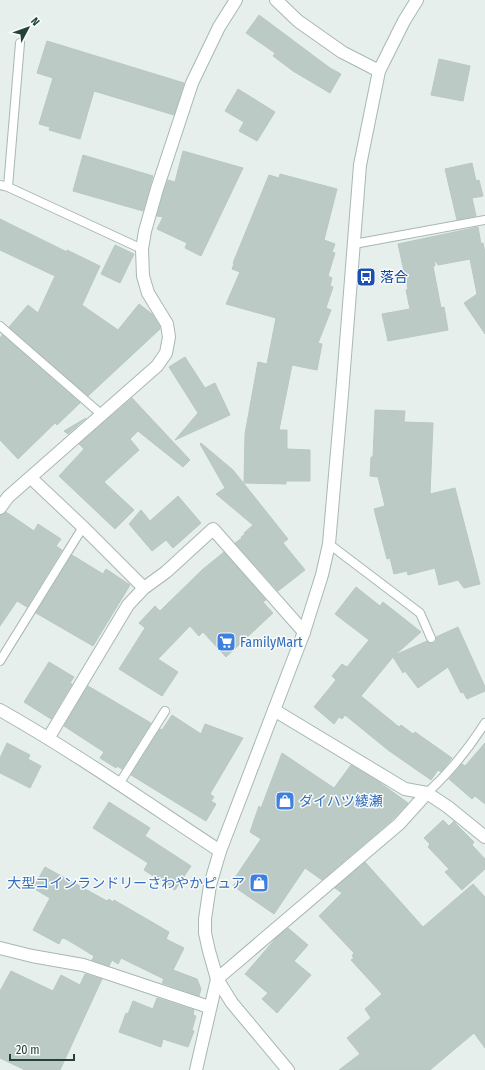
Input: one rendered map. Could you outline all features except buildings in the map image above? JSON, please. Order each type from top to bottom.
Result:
[{"type":"street","points":[[0,508],[8,497],[157,366],[166,353],[169,336],[167,324],[148,293],[143,276],[142,249],[145,231],[157,189],[192,83],[218,27],[236,0]]},
{"type":"street","points":[[276,0],[298,21],[342,52],[379,71]]},
{"type":"street","points":[[288,1070],[232,1003],[217,979],[208,951],[205,933],[205,919],[210,885],[220,851],[304,632],[322,575],[329,544],[360,165],[379,71],[404,20],[417,0]]},
{"type":"street","points":[[30,478],[83,527],[144,588]]},
{"type":"street","points":[[49,737],[128,605],[144,588],[166,572],[213,530],[304,632]]},
{"type":"street","points":[[0,710],[49,737],[220,851]]},
{"type":"street","points":[[274,710],[405,789],[427,793],[448,807],[485,837]]},
{"type":"street","points":[[196,1070],[209,1007],[217,979],[399,824],[427,793]]},
{"type":"street","points":[[0,948],[32,956],[83,965],[209,1007]]},
{"type":"lane","points":[[20,43],[4,186],[142,249]]},
{"type":"lane","points":[[354,244],[485,220]]},
{"type":"lane","points":[[0,326],[101,414]]},
{"type":"lane","points":[[0,661],[83,527]]},
{"type":"lane","points":[[329,544],[420,612],[431,638]]},
{"type":"lane","points":[[119,784],[165,711]]},
{"type":"lane","points":[[427,793],[438,783],[476,738],[485,724]]},
{"type":"place","name":"落合","points":[[366,277]]},
{"type":"place","name":"FamilyMart","points":[[226,642]]},
{"type":"place","name":"ダイハツ綾瀬","points":[[285,801]]},
{"type":"place","name":"大型コインランドリーさわやかピュア","points":[[259,883]]}]
